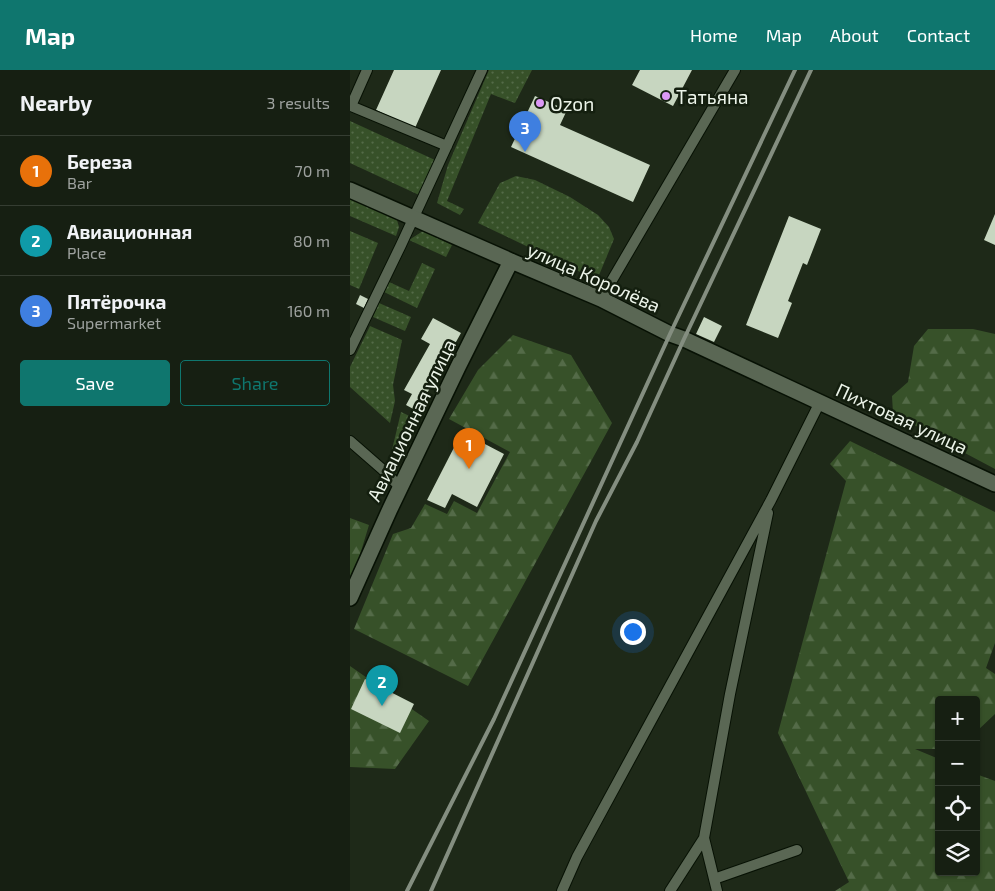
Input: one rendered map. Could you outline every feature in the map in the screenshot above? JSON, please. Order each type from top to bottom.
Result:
[{"type":"street","name":"улица Королёва","points":[[350,190],[601,299],[670,334],[820,402]]},
{"type":"street","name":"Авиационная улица","points":[[350,598],[400,487],[511,261]]},
{"type":"street","name":"Пихтовая улица","points":[[820,402],[995,484]]},
{"type":"lane","points":[[367,70],[351,106],[447,146]]},
{"type":"lane","points":[[350,350],[482,70]]},
{"type":"lane","points":[[601,299],[735,70]]},
{"type":"lane","points":[[562,891],[577,857],[771,500],[820,402]]},
{"type":"lane","points":[[350,441],[382,468],[400,487]]},
{"type":"lane","points":[[670,891],[704,838],[730,694],[771,500]]},
{"type":"lane","points":[[704,838],[717,891]]},
{"type":"lane","points":[[714,879],[797,850]]},
{"type":"green space","points":[[489,70],[532,70],[515,103],[491,94],[447,201],[464,209],[460,215],[437,203],[448,165]]},
{"type":"green space","points":[[350,121],[435,160],[419,195],[350,163]]},
{"type":"green space","points":[[516,176],[535,180],[570,197],[598,215],[609,227],[614,239],[597,280],[478,223],[500,183]]},
{"type":"green space","points":[[350,199],[397,220],[399,227],[396,236],[350,216]]},
{"type":"green space","points":[[350,231],[378,243],[359,289],[350,285]]},
{"type":"green space","points":[[423,231],[452,245],[446,257],[409,240]]},
{"type":"green space","points":[[422,263],[435,269],[417,308],[384,292],[389,282],[409,291]]},
{"type":"green space","points":[[379,303],[411,317],[405,331],[373,317]]},
{"type":"green space","points":[[370,326],[402,340],[393,385],[395,401],[390,423],[350,387],[350,367]]},
{"type":"green space","points":[[928,329],[973,329],[995,334],[995,469],[893,413],[892,396],[908,382],[914,346]]},
{"type":"green space","points":[[513,335],[571,355],[612,423],[468,686],[354,629],[393,534],[411,528],[425,504],[447,514],[454,501],[477,513],[510,452],[449,419],[478,370]]},
{"type":"green space","points":[[401,412],[416,419],[396,474],[387,471]]},
{"type":"green space","points":[[850,441],[995,512],[995,643],[986,668],[995,674],[995,714],[980,728],[980,696],[935,696],[935,749],[915,749],[935,757],[935,876],[980,876],[980,775],[995,781],[995,891],[835,891],[849,882],[778,733],[846,481],[830,464]]},
{"type":"green space","points":[[350,518],[369,525],[359,558],[350,578]]},
{"type":"green space","points":[[350,666],[429,721],[395,769],[350,767]]},
{"type":"building","points":[[394,70],[441,70],[415,128],[376,110]]},
{"type":"building","name":"Татьяна","points":[[640,70],[692,70],[673,106],[632,85]]},
{"type":"building","points":[[535,96],[567,110],[560,125],[650,165],[633,202],[511,147]]},
{"type":"building","points":[[995,214],[995,245],[984,240]]},
{"type":"building","points":[[789,216],[821,229],[807,265],[803,263],[788,301],[792,303],[778,338],[746,325]]},
{"type":"building","points":[[360,295],[368,299],[364,308],[356,304]]},
{"type":"building","points":[[704,317],[722,326],[714,342],[696,334]]},
{"type":"building","points":[[433,318],[461,333],[417,411],[406,405],[412,394],[404,390],[430,344],[421,339]]},
{"type":"building","points":[[462,432],[504,454],[477,507],[452,494],[445,508],[427,500]]},
{"type":"building","points":[[365,679],[414,704],[400,733],[351,709]]},
{"type":"railway","points":[[407,891],[494,719],[670,334],[795,70]]},
{"type":"railway","points":[[431,891],[596,521],[637,442],[811,70]]},
{"type":"place","name":"Татьяна","points":[[666,96]]},
{"type":"place","name":"Ozon","points":[[540,103]]},
{"type":"place","name":"Пятёрочка","points":[[525,152]]},
{"type":"place","name":"Береза","points":[[469,469]]},
{"type":"place","name":"Авиационная","points":[[382,706]]}]
